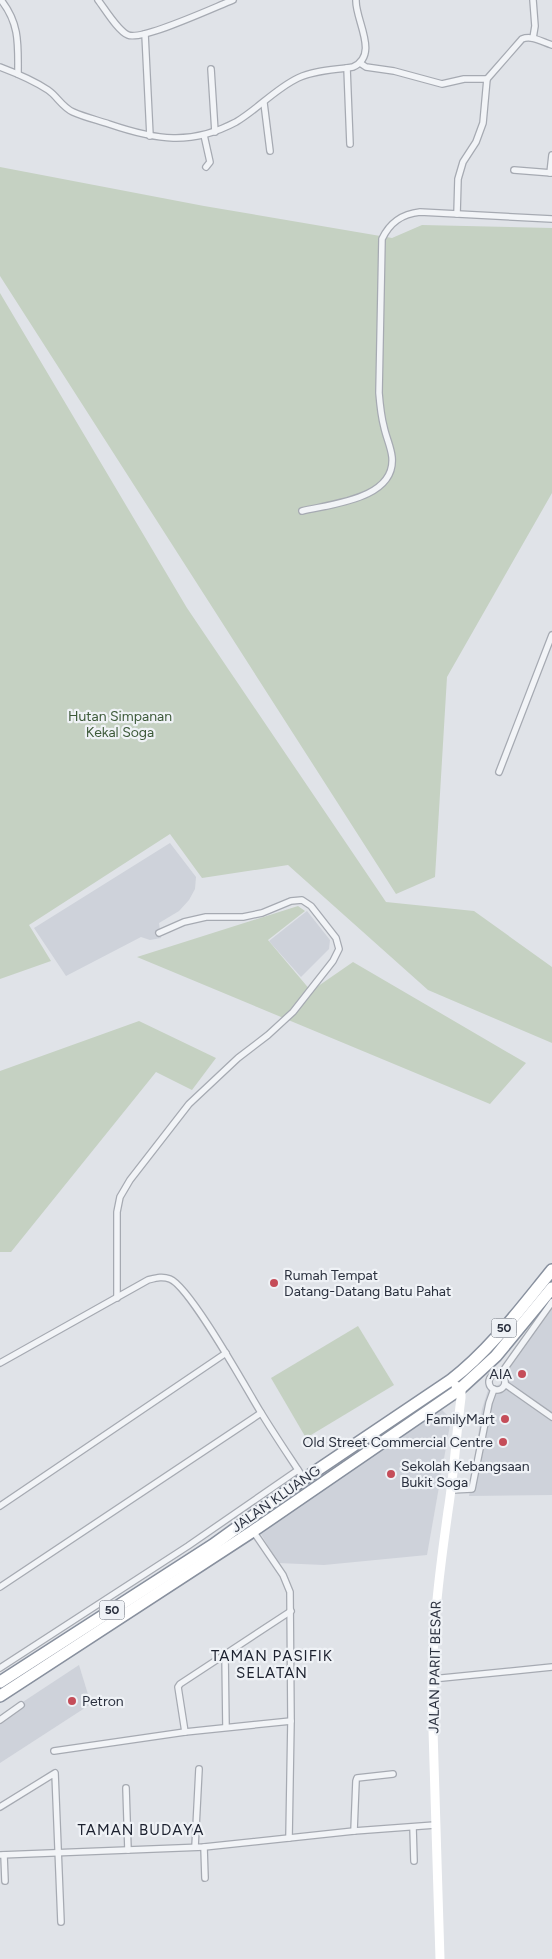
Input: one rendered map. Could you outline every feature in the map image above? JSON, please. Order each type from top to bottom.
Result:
[{"type":"highway","name":"JALAN KLUANG","points":[[0,1682],[103,1607],[213,1544],[301,1474],[388,1424],[451,1380],[482,1352],[552,1270]]},
{"type":"highway","name":"JALAN KLUANG","points":[[0,1696],[253,1531],[460,1389],[496,1356],[552,1288]]},
{"type":"highway","points":[[301,1474],[316,1482],[331,1476]]},
{"type":"street","points":[[1,0],[16,24],[19,49],[18,74]]},
{"type":"street","points":[[98,0],[123,33],[130,36],[145,34],[233,0]]},
{"type":"street","points":[[356,0],[356,7],[363,28],[365,48],[360,64]]},
{"type":"street","points":[[533,0],[535,26],[533,38]]},
{"type":"street","points":[[145,34],[150,136]]},
{"type":"street","points":[[457,214],[458,179],[463,162],[476,142],[483,123],[488,79],[516,44],[527,37],[552,45]]},
{"type":"street","points":[[0,66],[49,90],[62,105],[72,112],[131,132],[174,139],[215,132],[237,121],[264,103],[277,91],[299,78],[360,64],[442,84],[464,78],[488,79]]},
{"type":"street","points":[[347,68],[350,144]]},
{"type":"street","points":[[211,69],[215,132]]},
{"type":"street","points":[[264,103],[270,151]]},
{"type":"street","points":[[204,135],[210,162],[206,167]]},
{"type":"street","points":[[514,170],[551,173],[552,155]]},
{"type":"street","points":[[302,511],[365,497],[377,489],[387,478],[392,456],[383,426],[379,393],[382,240],[387,229],[397,219],[407,214],[420,212],[552,220]]},
{"type":"street","points":[[499,772],[552,634]]},
{"type":"street","points":[[117,1298],[117,1212],[120,1197],[130,1180],[190,1104],[238,1058],[268,1035],[293,1012],[333,961],[339,949],[336,938],[311,906],[302,900],[291,901],[262,913],[243,917],[206,917],[184,922],[159,933]]},
{"type":"street","points":[[0,1363],[148,1280],[160,1277],[171,1279],[182,1287],[226,1353],[261,1413],[301,1474]]},
{"type":"street","points":[[494,1389],[490,1383],[491,1378],[495,1375],[500,1375],[552,1302]]},
{"type":"street","points":[[0,1506],[226,1353]]},
{"type":"street","points":[[500,1375],[504,1378],[505,1384],[552,1417]]},
{"type":"street","points":[[451,1380],[460,1389]]},
{"type":"street","points":[[494,1389],[499,1390],[505,1384]]},
{"type":"street","name":"JALAN PARIT BESAR","points":[[440,1959],[435,1825],[436,1599],[462,1398],[460,1389]]},
{"type":"street","points":[[451,1490],[472,1489],[489,1403],[494,1389]]},
{"type":"street","points":[[0,1587],[261,1413]]},
{"type":"street","points":[[253,1531],[283,1575],[290,1592],[291,1721],[289,1838]]},
{"type":"street","points":[[0,1668],[103,1607]]},
{"type":"street","points":[[186,1732],[178,1687],[182,1682],[291,1611]]},
{"type":"street","points":[[225,1654],[226,1727]]},
{"type":"street","points":[[436,1679],[552,1667]]},
{"type":"street","points":[[0,1720],[21,1705]]},
{"type":"street","points":[[54,1751],[186,1732],[291,1721]]},
{"type":"street","points":[[196,1847],[199,1769]]},
{"type":"street","points":[[0,1807],[55,1772],[61,1922]]},
{"type":"street","points":[[354,1831],[356,1781],[358,1778],[393,1774]]},
{"type":"street","points":[[126,1788],[128,1850]]},
{"type":"street","points":[[5,1881],[2,1855],[204,1847],[354,1831],[435,1825]]},
{"type":"street","points":[[413,1827],[414,1861]]},
{"type":"street","points":[[204,1847],[205,1878]]},
{"type":"shaded area","points":[[170,843],[196,877],[195,889],[189,900],[179,911],[159,923],[161,938],[150,940],[141,937],[66,976],[34,928]]},
{"type":"shaded area","points":[[307,911],[330,940],[329,949],[301,977],[269,941]]},
{"type":"shaded area","points":[[552,1307],[552,1419],[507,1388],[505,1373]]},
{"type":"shaded area","points":[[500,1384],[552,1421],[552,1495],[469,1496],[482,1409],[488,1390]]},
{"type":"shaded area","name":"Sekolah Kebangsaan Bukit Soga","points":[[439,1407],[451,1419],[427,1555],[324,1565],[278,1563],[258,1529]]},
{"type":"shaded area","points":[[79,1665],[91,1704],[0,1763],[0,1717]]},
{"type":"green space","points":[[0,167],[204,206],[392,238],[422,225],[552,228],[552,493],[447,677],[435,877],[396,894],[0,276]]},
{"type":"green space","name":"Hutan Simpanan Kekal Soga","points":[[0,293],[187,608],[386,902],[474,911],[552,967],[552,1043],[428,990],[288,865],[202,878],[170,834],[29,925],[51,961],[0,979]]},
{"type":"green space","points":[[298,906],[305,911],[268,940],[311,991],[353,962],[526,1063],[490,1104],[137,957]]},
{"type":"green space","points":[[139,1021],[216,1058],[192,1090],[156,1072],[11,1252],[0,1252],[0,1071]]},
{"type":"green space","points":[[358,1326],[394,1385],[306,1438],[271,1378]]},
{"type":"place","name":"Rumah Tempat Datang-Datang Batu Pahat","points":[[274,1283]]},
{"type":"place","name":"AIA","points":[[522,1374]]},
{"type":"place","name":"FamilyMart","points":[[505,1419]]},
{"type":"place","name":"Old Street Commercial Centre","points":[[503,1442]]},
{"type":"place","name":"Sekolah Kebangsaan Bukit Soga","points":[[391,1474]]},
{"type":"place","name":"Petron","points":[[72,1701]]},
{"type":"district","name":"TAMAN PASIFIK SELATAN","points":[[272,1664]]},
{"type":"district","name":"TAMAN BUDAYA","points":[[141,1830]]}]
